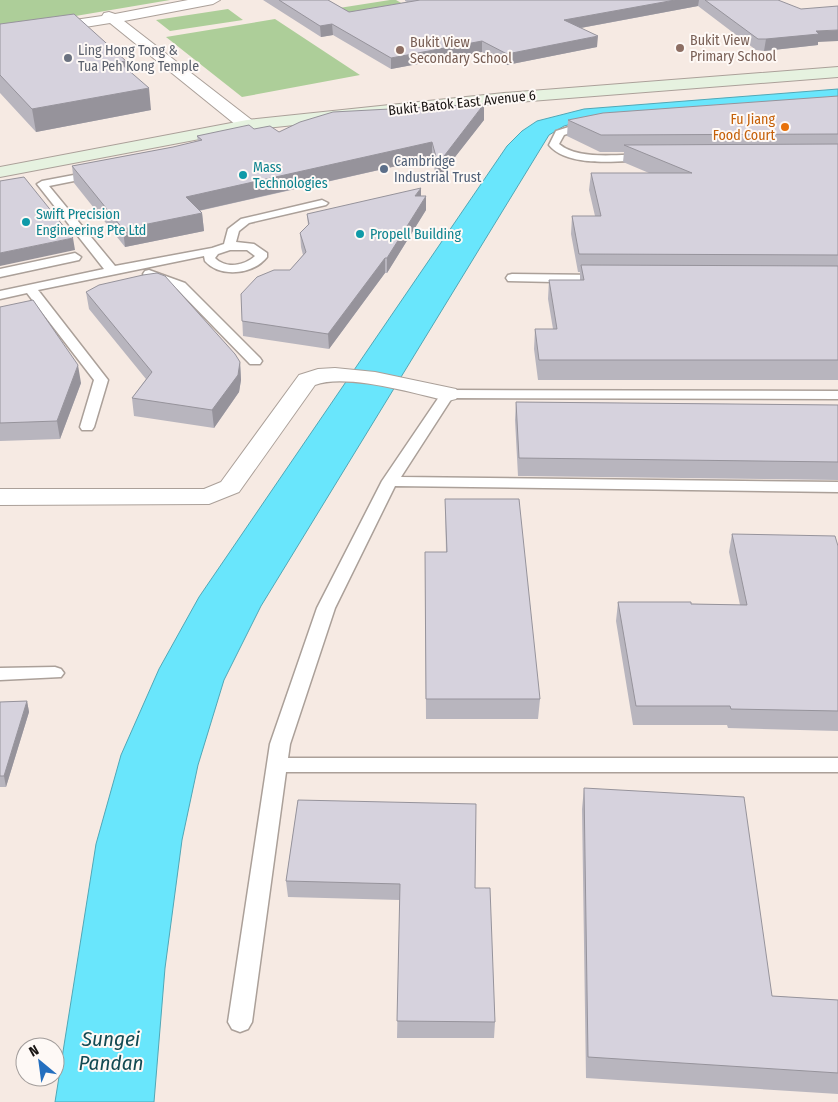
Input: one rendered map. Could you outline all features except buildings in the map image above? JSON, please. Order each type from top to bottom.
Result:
[{"type":"main road","name":"Bukit Batok East Avenue 6","points":[[0,159],[232,122],[385,101],[838,64]]},
{"type":"main road","name":"Bukit Batok East Avenue 6","points":[[0,172],[232,122],[504,98],[838,72]]},
{"type":"street","points":[[0,26],[25,26],[104,19],[194,0]]},
{"type":"street","points":[[0,30],[34,30],[213,0]]},
{"type":"street","points":[[104,19],[162,76],[232,122]]},
{"type":"street","points":[[0,497],[196,497],[220,492],[230,487],[307,380],[320,375],[348,375],[448,394]]},
{"type":"lane","points":[[596,123],[560,133],[554,145],[557,150],[584,157],[660,157]]},
{"type":"lane","points":[[104,172],[42,184],[111,270]]},
{"type":"lane","points":[[229,246],[234,229],[245,221],[322,203]]},
{"type":"lane","points":[[1,294],[111,270],[214,251],[229,246],[250,246],[261,253],[261,257],[255,263],[248,266],[224,267],[212,263],[209,258],[210,254],[214,251]]},
{"type":"lane","points":[[0,273],[75,257]]},
{"type":"lane","points":[[137,265],[152,277],[171,281],[181,286],[255,361]]},
{"type":"lane","points":[[512,278],[611,279]]},
{"type":"lane","points":[[30,288],[101,380],[87,426]]},
{"type":"lane","points":[[240,1022],[280,744],[326,608],[390,481],[448,394],[838,396]]},
{"type":"lane","points":[[390,481],[838,487]]},
{"type":"lane","points":[[0,674],[55,673]]},
{"type":"lane","points":[[277,764],[838,765]]},
{"type":"green space","points":[[0,0],[170,0],[40,22],[0,24]]},
{"type":"green space","points":[[396,0],[410,8],[354,17],[339,8]]},
{"type":"green space","points":[[228,9],[243,20],[170,31],[156,20]]},
{"type":"green space","points":[[275,19],[360,75],[242,97],[166,37]]},
{"type":"water","name":"Sungei Pandan","points":[[838,89],[838,98],[579,122],[564,126],[549,135],[261,606],[224,680],[198,765],[182,840],[165,968],[154,1102],[55,1102],[57,1087],[65,1087],[65,1039],[96,844],[121,755],[159,669],[199,597],[507,146],[522,131],[537,121],[584,109]]},
{"type":"place","name":"Bukit View Primary School","points":[[680,48]]},
{"type":"place","name":"Bukit View Secondary School","points":[[400,50]]},
{"type":"place","name":"Ling Hong Tong & Tua Peh Kong Temple","points":[[68,58]]},
{"type":"place","name":"Fu Jiang Food Court","points":[[785,127]]},
{"type":"place","name":"Cambridge Industrial Trust","points":[[384,169]]},
{"type":"place","name":"Mass Technologies","points":[[243,175]]},
{"type":"place","name":"Swift Precision Engineering Pte Ltd","points":[[26,222]]},
{"type":"place","name":"Propell Building","points":[[360,234]]}]
